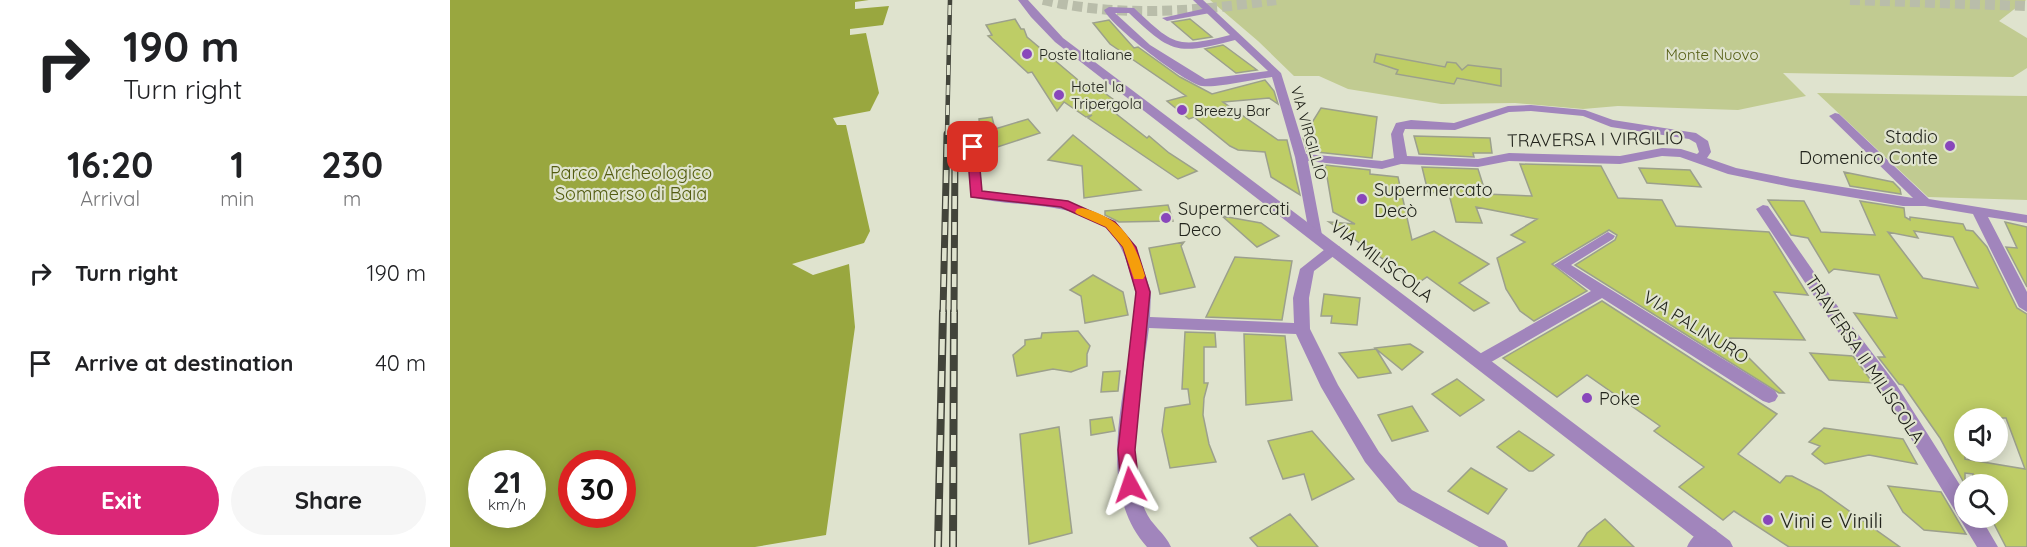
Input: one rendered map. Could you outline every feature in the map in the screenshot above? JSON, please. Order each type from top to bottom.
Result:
[{"type":"street","name":"VIA MILISCOLA","points":[[1023,0],[1034,15],[1059,40],[1480,361],[1710,544]]},
{"type":"street","name":"VIA VIRGILLIO","points":[[1198,0],[1207,11],[1238,36],[1276,73],[1301,157],[1316,235]]},
{"type":"street","points":[[1238,36],[1192,46],[1179,46],[1168,43],[1131,10],[1108,10],[1112,17],[1146,47],[1203,83],[1276,73]]},
{"type":"street","points":[[1167,18],[1207,11]]},
{"type":"street","points":[[1401,160],[1397,134],[1400,126],[1411,124],[1436,127],[1455,126],[1508,109],[1531,108],[1585,113],[1611,123],[1692,136],[1702,141],[1705,152],[1700,158]]},
{"type":"street","points":[[1835,116],[1925,202]]},
{"type":"street","points":[[973,147],[976,194],[1064,204],[1110,224],[1130,247],[1143,292],[1142,322],[1127,450],[1132,502],[1148,536],[1161,547]]},
{"type":"street","name":"TRAVERSA I VIRGILIO","points":[[1301,157],[1382,165],[1401,160],[1478,163],[1509,157],[1620,160],[1662,152],[1681,153],[1733,171],[1791,183],[1903,202],[1925,202],[2027,219]]},
{"type":"street","name":"TRAVERSA II MILISCOLA","points":[[1763,209],[1842,325],[1890,389],[1954,492]]},
{"type":"street","points":[[1978,211],[2027,307]]},
{"type":"street","name":"VIA PALINURO","points":[[1608,236],[1561,265],[1769,396]]},
{"type":"street","points":[[1334,249],[1307,269],[1301,298],[1302,328],[1330,387],[1372,457],[1405,496],[1498,547]]},
{"type":"street","points":[[1480,361],[1602,291]]},
{"type":"street","points":[[1142,322],[1302,328]]},
{"type":"street","points":[[1976,528],[1988,547]]},
{"type":"green space","name":"Monte Nuovo","points":[[1210,0],[2026,0],[1999,21],[2027,38],[2027,68],[2013,77],[1783,73],[1806,96],[1738,110],[1618,106],[1583,109],[1515,103],[1441,104],[1348,89],[1319,76],[1294,76],[1258,41]]},
{"type":"green space","name":"Stadio Domenico Conte","points":[[1817,93],[2027,96],[2027,200],[1928,197]]},
{"type":"shaded area","name":"Parco Archeologico Sommerso di Baia","points":[[450,0],[869,0],[855,2],[855,9],[889,6],[883,25],[850,29],[850,35],[866,33],[879,93],[870,111],[833,118],[837,125],[846,125],[870,231],[864,243],[792,264],[813,275],[849,264],[855,327],[826,535],[755,547],[450,547]]},
{"type":"building","points":[[1015,19],[1021,29],[1024,29],[1027,37],[1084,85],[1091,83],[1121,105],[1110,109],[1147,138],[1149,136],[1169,153],[1197,171],[1178,179],[1088,118],[1092,115],[1086,117],[1064,102],[1057,111],[1032,72],[1028,73],[988,36],[992,35],[986,25]]},
{"type":"building","points":[[1190,19],[1212,37],[1193,40],[1172,22]]},
{"type":"building","points":[[1109,20],[1134,48],[1138,47],[1180,77],[1212,94],[1265,80],[1274,91],[1278,104],[1269,98],[1223,102],[1278,140],[1287,140],[1300,195],[1271,177],[1265,152],[1238,150],[1230,146],[1194,117],[1189,119],[1167,101],[1186,96],[1110,44],[1093,23]]},
{"type":"building","points":[[1223,45],[1257,70],[1236,73],[1205,49]]},
{"type":"building","points":[[1376,54],[1445,67],[1447,62],[1456,63],[1462,70],[1468,65],[1501,69],[1501,86],[1457,78],[1454,84],[1396,74],[1398,70],[1374,62]]},
{"type":"building","points":[[1321,108],[1377,117],[1372,158],[1307,151],[1303,137]]},
{"type":"building","points":[[992,117],[995,129],[1028,119],[1040,133],[982,152],[979,119]]},
{"type":"building","points":[[1073,135],[1141,190],[1084,198],[1082,166],[1048,160]]},
{"type":"building","points":[[1414,136],[1490,138],[1492,153],[1473,153],[1474,157],[1419,154]]},
{"type":"building","points":[[1520,164],[1601,166],[1618,198],[1662,200],[1676,226],[1769,232],[1808,295],[1774,292],[1805,340],[1729,338],[1784,393],[1779,393],[1575,265],[1615,240],[1617,235],[1609,230],[1552,264],[1587,291],[1534,321],[1520,311],[1506,289],[1497,258],[1525,242],[1511,235],[1537,219],[1476,207],[1482,223],[1456,222],[1449,194],[1428,192],[1422,167],[1478,169],[1486,194],[1532,196]]},
{"type":"building","points":[[1325,165],[1370,170],[1370,174],[1398,177],[1412,240],[1434,231],[1489,264],[1459,283],[1489,303],[1474,311],[1427,277],[1418,283],[1329,222],[1355,224],[1333,212]]},
{"type":"building","points":[[1639,168],[1690,170],[1701,187],[1647,183]]},
{"type":"building","points":[[1844,172],[1893,182],[1900,189],[1901,194],[1850,186]]},
{"type":"building","points":[[1768,200],[1804,201],[1821,232],[1875,235],[1860,201],[1904,208],[1905,217],[1910,220],[1910,217],[1963,224],[1966,230],[1973,231],[1987,247],[2017,308],[2027,314],[2027,547],[2006,547],[1996,528],[2008,528],[2008,474],[1959,474],[1940,438],[1903,385],[1899,384],[1878,357],[1885,357],[1854,313],[1897,318],[1879,275],[1834,269],[1829,273],[1808,238],[1791,235]],"holes":[[[1914,231],[1953,237],[1978,288],[1923,278],[1888,232],[1918,238]]]},
{"type":"building","points":[[1168,205],[1173,221],[1119,222],[1105,215],[1105,211]]},
{"type":"building","points":[[1222,216],[1261,223],[1279,236],[1257,247]]},
{"type":"building","points":[[2005,222],[2027,227],[2027,287],[2006,247],[2017,248]]},
{"type":"building","points":[[1184,242],[1181,246],[1195,287],[1160,294],[1149,248]]},
{"type":"building","points":[[1235,257],[1292,261],[1282,320],[1206,317]]},
{"type":"building","points":[[1093,275],[1123,292],[1128,315],[1085,323],[1081,296],[1070,290]]},
{"type":"building","points":[[1324,294],[1360,298],[1357,325],[1331,323],[1332,316],[1321,316]]},
{"type":"building","points":[[1602,301],[1777,414],[1738,454],[1780,483],[1786,476],[1792,476],[1821,491],[1900,547],[1789,547],[1734,511],[1723,520],[1679,487],[1704,467],[1654,431],[1660,426],[1587,375],[1557,397],[1503,358]]},
{"type":"building","points":[[1078,331],[1090,346],[1087,366],[1071,372],[1053,369],[1017,376],[1013,355],[1025,345],[1025,340],[1041,338],[1042,333]]},
{"type":"building","points":[[1185,332],[1215,333],[1216,347],[1204,347],[1204,383],[1208,383],[1203,415],[1209,444],[1216,462],[1170,468],[1162,431],[1165,408],[1190,404],[1188,389],[1182,389]]},
{"type":"building","points":[[1244,334],[1285,336],[1292,400],[1246,405]]},
{"type":"building","points":[[1410,344],[1423,352],[1402,370],[1375,348]]},
{"type":"building","points":[[1376,349],[1391,373],[1358,378],[1339,353]]},
{"type":"building","points":[[1810,353],[1853,356],[1873,383],[1829,380]]},
{"type":"building","points":[[1120,371],[1118,391],[1101,392],[1103,372]]},
{"type":"building","points":[[1457,379],[1484,400],[1460,416],[1432,394]]},
{"type":"building","points":[[1412,406],[1428,431],[1392,441],[1378,415]]},
{"type":"building","points":[[1112,417],[1115,431],[1091,435],[1090,420]]},
{"type":"building","points":[[1059,427],[1072,533],[1029,544],[1020,434]]},
{"type":"building","points":[[1824,428],[1903,439],[1917,464],[1869,455],[1825,464],[1812,454],[1820,446],[1809,442]]},
{"type":"building","points":[[1312,431],[1354,479],[1312,500],[1304,474],[1283,479],[1268,441]]},
{"type":"building","points":[[1519,431],[1554,455],[1533,471],[1529,471],[1497,447]]},
{"type":"building","points":[[1471,468],[1507,489],[1488,514],[1448,491]]},
{"type":"building","points":[[1888,486],[1941,492],[1954,514],[1954,528],[1962,528],[1966,534],[1924,530],[1903,512]]},
{"type":"building","points":[[1290,514],[1318,547],[1258,547],[1250,538]]},
{"type":"building","points":[[1605,519],[1634,547],[1578,547],[1587,533]]},
{"type":"tunnel","points":[[1043,0],[1072,6],[1130,11],[1189,10],[1276,0]]},
{"type":"tunnel","points":[[1850,0],[2027,6]]},
{"type":"railway","points":[[947,135],[950,0]]},
{"type":"railway","points":[[943,313],[947,134]]},
{"type":"railway","points":[[954,313],[955,148]]},
{"type":"railway","points":[[938,547],[943,312]]},
{"type":"railway","points":[[953,547],[954,312]]},
{"type":"slow traffic","points":[[1082,212],[1110,224],[1130,247],[1138,276]]},
{"type":"place","name":"Poste Italiane","points":[[1027,54]]},
{"type":"place","name":"Hotel la Tripergola","points":[[1059,95]]},
{"type":"place","name":"Breezy Bar","points":[[1182,110]]},
{"type":"place","name":"Stadio Domenico Conte","points":[[1950,146]]},
{"type":"place","name":"Supermercato Decò","points":[[1362,199]]},
{"type":"place","name":"Supermercati Deco","points":[[1166,218]]},
{"type":"place","name":"Poke","points":[[1587,398]]},
{"type":"place","name":"Vini e Vinili","points":[[1768,520]]},
{"type":"route","points":[[973,147],[976,194],[1064,204],[1110,224],[1130,247],[1143,292],[1142,322],[1127,450],[1130,485]]}]
